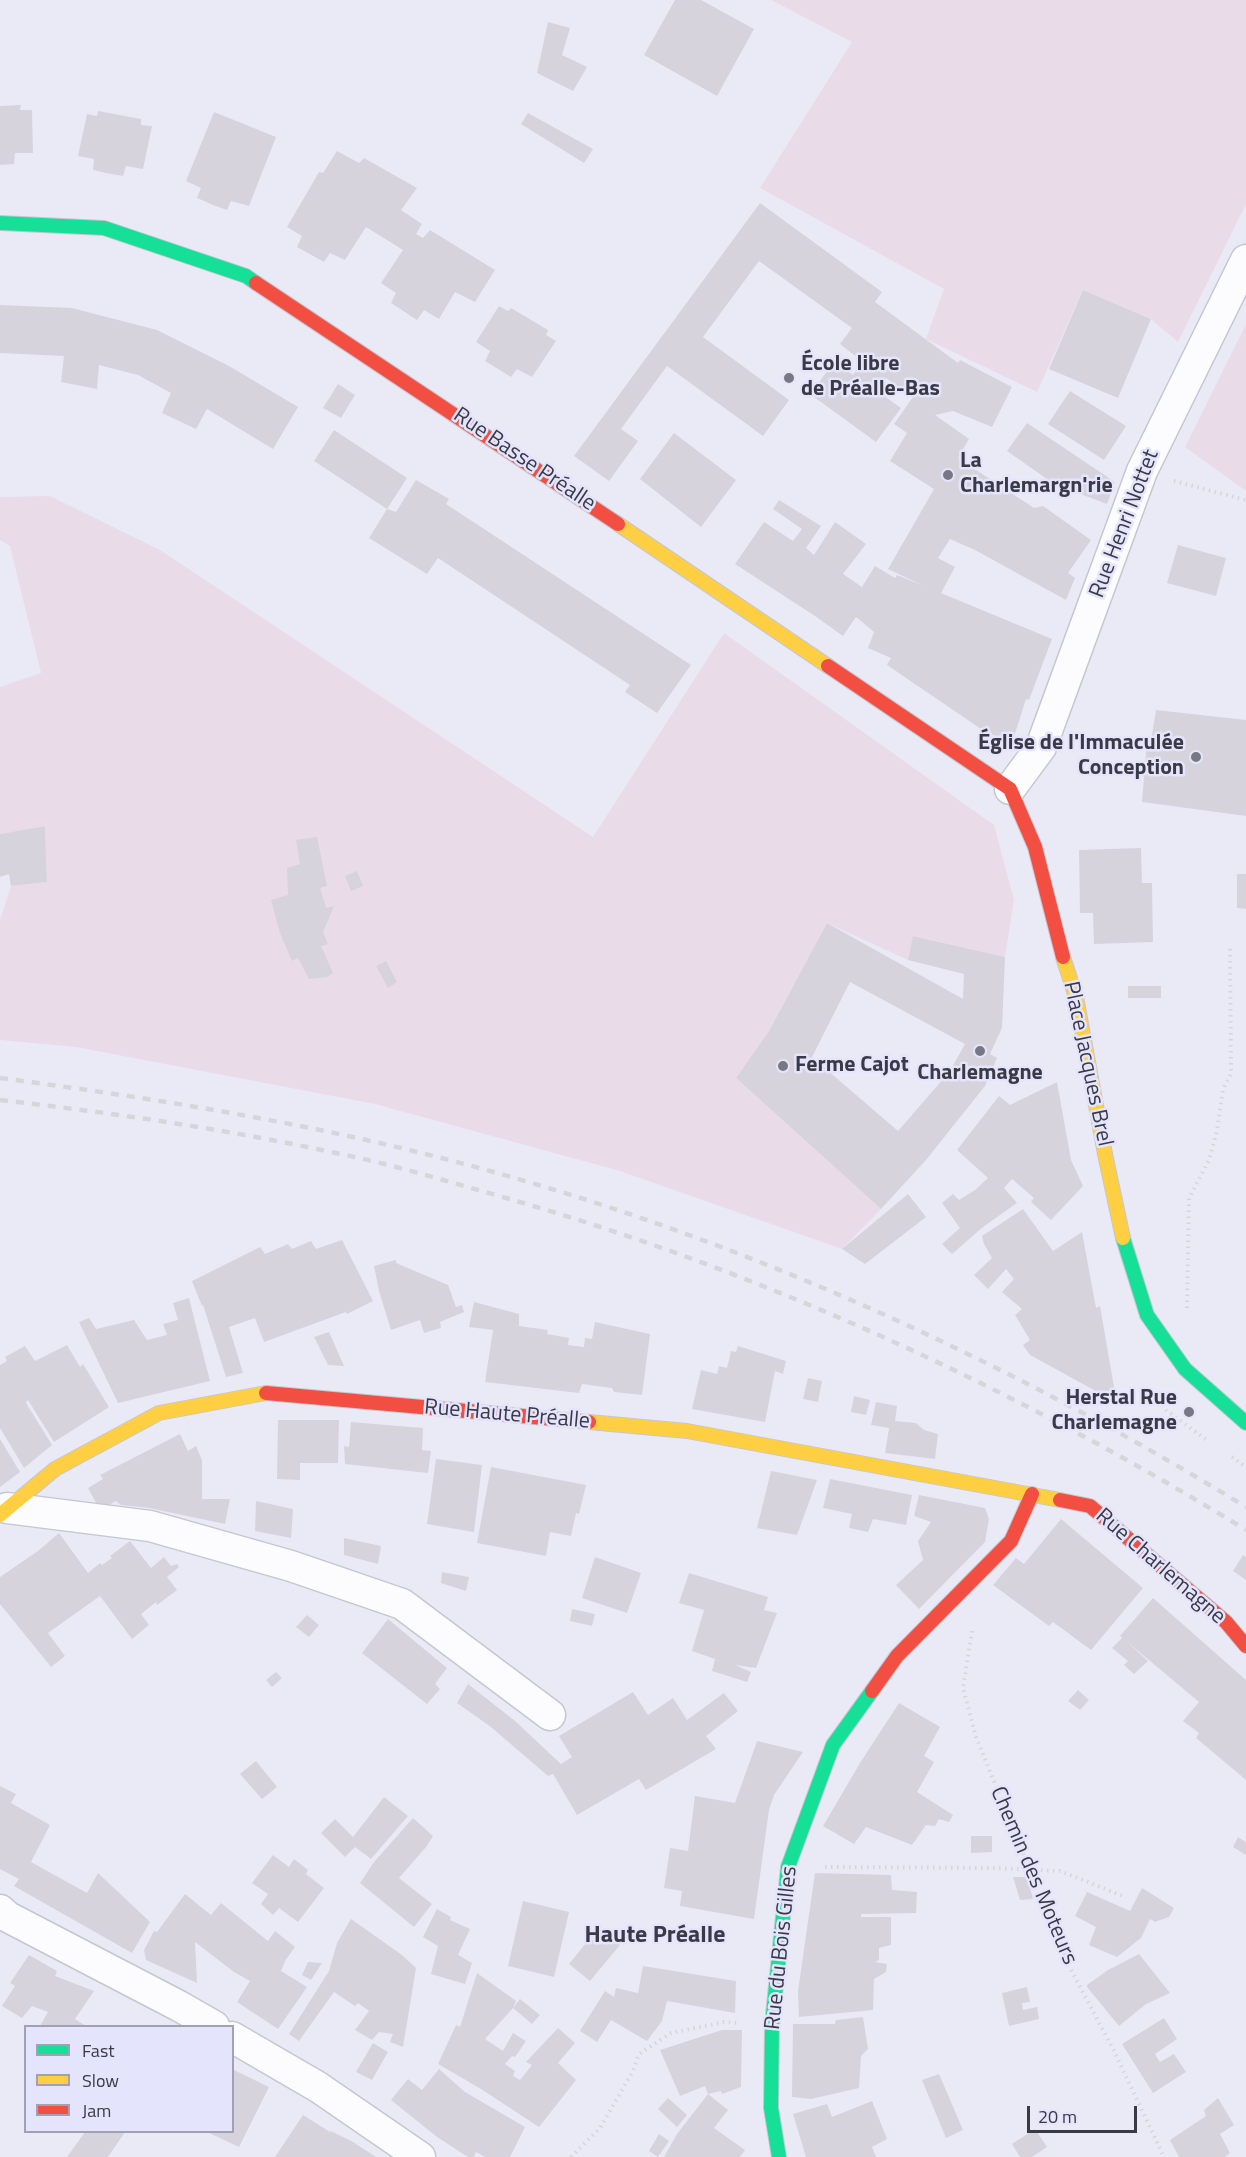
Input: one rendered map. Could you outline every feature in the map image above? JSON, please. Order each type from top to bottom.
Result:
[{"type":"street","name":"Rue Basse Préalle","points":[[0,223],[104,228],[246,276],[1010,789]]},
{"type":"street","name":"Rue Henri Nottet","points":[[1010,789],[1041,747],[1142,471],[1246,260]]},
{"type":"street","name":"Place Jacques Brel","points":[[1010,789],[1035,847],[1064,962],[1076,997],[1105,1154],[1126,1251],[1147,1315],[1178,1358]]},
{"type":"street","points":[[1178,1358],[1185,1369],[1246,1423]]},
{"type":"street","name":"Rue Haute Préalle","points":[[3,1512],[55,1468],[159,1413],[265,1393],[687,1431],[1032,1494]]},
{"type":"street","name":"Rue du Bois Gilles","points":[[779,2157],[771,2108],[772,2025],[788,1867],[833,1745],[897,1656],[974,1581],[1011,1541],[1032,1494]]},
{"type":"street","name":"Rue Charlemagne","points":[[1032,1494],[1090,1506],[1226,1622],[1246,1646]]},
{"type":"street","name":"Rue Haute Préalle","points":[[3,1512],[150,1526],[291,1566],[402,1604],[550,1715]]},
{"type":"street","points":[[0,1910],[8,1917],[212,2025]]},
{"type":"street","points":[[234,2038],[318,2087],[420,2157]]},
{"type":"path","points":[[1142,471],[1246,500]]},
{"type":"path","points":[[1178,1358],[1187,1317],[1189,1198],[1209,1160],[1217,1131],[1223,1089],[1231,1074],[1230,947]]},
{"type":"path","name":"Chemin des Moteurs","points":[[974,1581],[979,1601],[973,1623],[963,1688],[975,1737],[1068,1964],[1114,2051],[1164,2157]]},
{"type":"path","points":[[788,1867],[1060,1871],[1123,1896]]},
{"type":"path","points":[[571,2157],[600,2128],[633,2071],[639,2054],[671,2033],[724,2022],[772,2025]]},
{"type":"shaded area","points":[[771,0],[1246,0],[1246,204],[1178,342],[1151,319],[1083,290],[1037,392],[926,339],[944,289],[760,188],[852,42]]},
{"type":"shaded area","points":[[1246,324],[1246,491],[1185,447]]},
{"type":"shaded area","points":[[50,496],[160,550],[593,837],[724,633],[994,825],[1014,900],[1005,957],[914,936],[908,960],[827,923],[769,1031],[736,1078],[881,1209],[842,1249],[620,1171],[375,1104],[76,1047],[0,1040],[0,920],[11,886],[47,882],[45,826],[0,834],[0,687],[41,673],[10,546],[0,540],[0,497]]},
{"type":"building","points":[[675,0],[701,0],[754,29],[717,96],[644,55]]},
{"type":"building","points":[[548,22],[570,28],[562,55],[587,67],[573,91],[537,73]]},
{"type":"building","points":[[21,105],[20,110],[32,110],[33,153],[15,153],[14,164],[0,165],[0,106]]},
{"type":"building","points":[[98,111],[141,119],[141,125],[152,126],[143,169],[126,166],[123,176],[106,173],[93,170],[94,159],[78,156],[87,114],[97,116]]},
{"type":"building","points":[[214,112],[276,137],[249,206],[231,201],[227,210],[213,205],[197,198],[201,188],[186,181]]},
{"type":"building","points":[[528,113],[593,149],[584,163],[521,124]]},
{"type":"building","points":[[337,151],[359,163],[364,158],[417,188],[401,210],[422,224],[416,234],[423,238],[430,230],[495,270],[475,302],[455,292],[439,319],[424,310],[417,320],[391,303],[396,293],[381,283],[403,250],[366,227],[345,260],[330,253],[324,262],[297,247],[302,236],[287,227],[319,172],[323,173]]},
{"type":"building","points":[[760,203],[882,292],[875,302],[958,363],[960,360],[1012,387],[992,427],[953,411],[935,415],[969,439],[958,458],[1034,508],[1043,506],[1091,540],[1068,573],[1075,578],[1066,600],[975,550],[950,539],[938,558],[955,567],[941,593],[1052,639],[1029,700],[1026,699],[1012,743],[984,731],[887,665],[891,658],[868,648],[874,632],[856,617],[843,636],[735,564],[764,522],[793,541],[802,529],[773,509],[779,500],[821,526],[806,548],[814,555],[835,522],[866,544],[843,574],[862,587],[875,566],[895,578],[897,575],[924,586],[888,569],[934,489],[890,461],[907,433],[894,424],[913,397],[886,378],[877,391],[901,408],[876,442],[810,394],[834,362],[853,375],[863,362],[840,344],[852,328],[759,261],[703,337],[789,400],[763,436],[667,366],[621,429],[638,441],[609,481],[574,456]]},
{"type":"building","points":[[1083,290],[1151,319],[1118,398],[1049,369]]},
{"type":"building","points":[[0,305],[72,308],[157,330],[229,366],[298,407],[273,449],[207,409],[196,429],[162,413],[171,393],[138,375],[99,365],[97,389],[61,382],[64,356],[0,353]]},
{"type":"building","points":[[499,306],[508,311],[511,308],[548,330],[546,335],[556,341],[532,377],[517,369],[511,377],[485,361],[490,351],[476,342]]},
{"type":"building","points":[[338,384],[355,395],[341,418],[323,408]]},
{"type":"building","points":[[1070,391],[1126,426],[1104,460],[1048,424]]},
{"type":"building","points":[[1027,423],[1115,482],[1107,504],[1054,484],[1007,451]]},
{"type":"building","points":[[334,430],[407,478],[387,509],[314,461]]},
{"type":"building","points":[[674,433],[736,480],[701,527],[640,479]]},
{"type":"building","points":[[416,480],[449,499],[446,504],[691,665],[657,713],[625,692],[630,685],[438,558],[427,574],[369,538],[387,509],[396,512]]},
{"type":"building","points":[[1178,545],[1226,558],[1216,596],[1167,583]]},
{"type":"building","name":"Église de l'Immaculée Conception","points":[[1156,710],[1246,720],[1246,816],[1142,802],[1147,741],[1151,741]]},
{"type":"building","points":[[45,826],[47,882],[11,886],[9,874],[0,877],[0,834]]},
{"type":"building","points":[[317,837],[327,886],[320,888],[326,908],[334,906],[323,932],[328,944],[321,946],[333,973],[327,977],[309,979],[298,958],[292,961],[280,933],[271,900],[288,895],[287,868],[300,864],[296,840]]},
{"type":"building","points":[[1141,848],[1142,883],[1152,883],[1153,942],[1094,944],[1093,913],[1080,913],[1079,850]]},
{"type":"building","points":[[357,871],[363,886],[351,891],[345,876]]},
{"type":"building","points":[[1237,874],[1246,874],[1246,909],[1237,908]]},
{"type":"building","name":"Ferme Cajot","points":[[827,923],[963,999],[964,974],[908,960],[913,936],[1005,957],[1002,1028],[990,1054],[997,1058],[985,1086],[926,1160],[881,1209],[736,1078],[769,1031]],"holes":[[[850,982],[965,1044],[950,1071],[898,1131],[812,1057]]]},
{"type":"building","points":[[386,961],[397,982],[388,988],[376,966]]},
{"type":"building","points":[[1128,986],[1161,986],[1161,998],[1128,998]]},
{"type":"building","points":[[1057,1082],[1071,1160],[1083,1186],[1051,1220],[1031,1202],[1034,1198],[1012,1179],[1004,1188],[1017,1203],[983,1227],[952,1254],[942,1244],[960,1228],[942,1203],[953,1194],[959,1200],[988,1178],[957,1150],[999,1096],[1010,1105]]},
{"type":"building","points":[[908,1194],[926,1217],[865,1264],[842,1249]]},
{"type":"building","points":[[1023,1209],[1053,1251],[1082,1232],[1096,1308],[1100,1306],[1114,1387],[1103,1395],[1030,1355],[1023,1345],[1030,1340],[1015,1315],[1022,1309],[1002,1292],[1014,1279],[1006,1269],[988,1289],[974,1275],[992,1258],[982,1236]]},
{"type":"building","points":[[342,1240],[373,1301],[347,1314],[346,1312],[264,1342],[255,1318],[229,1327],[243,1373],[226,1377],[203,1305],[192,1281],[260,1247],[265,1254],[288,1244],[292,1249],[311,1241],[316,1249]]},
{"type":"building","points":[[396,1260],[396,1263],[448,1285],[456,1307],[462,1305],[464,1312],[440,1322],[441,1328],[424,1333],[420,1320],[391,1330],[374,1266]]},
{"type":"building","points":[[189,1298],[210,1381],[118,1403],[79,1322],[89,1318],[96,1329],[134,1320],[147,1340],[167,1335],[163,1324],[178,1320],[173,1303]]},
{"type":"building","points":[[474,1302],[519,1314],[519,1326],[548,1330],[547,1334],[569,1338],[568,1345],[584,1347],[585,1338],[592,1339],[595,1322],[650,1334],[642,1395],[614,1392],[612,1388],[582,1384],[579,1393],[485,1382],[493,1330],[469,1327]]},
{"type":"building","points":[[329,1332],[344,1366],[328,1365],[314,1337]]},
{"type":"building","points":[[67,1345],[80,1367],[83,1364],[109,1407],[54,1442],[28,1400],[26,1403],[52,1445],[24,1468],[0,1428],[0,1365],[7,1361],[5,1357],[25,1346],[35,1361]]},
{"type":"building","points":[[738,1346],[786,1361],[783,1374],[775,1371],[765,1422],[692,1409],[701,1370],[717,1374],[719,1366],[727,1368],[731,1351],[736,1352]]},
{"type":"building","points":[[808,1378],[822,1381],[818,1402],[803,1399]]},
{"type":"building","points":[[854,1396],[870,1400],[866,1415],[851,1412]]},
{"type":"building","points":[[876,1402],[897,1406],[895,1421],[916,1423],[924,1430],[938,1434],[935,1459],[885,1453],[889,1428],[871,1425]]},
{"type":"building","points":[[278,1420],[339,1420],[338,1463],[300,1463],[300,1480],[277,1479]]},
{"type":"building","points":[[351,1422],[423,1428],[422,1450],[431,1451],[428,1473],[345,1464],[344,1446],[349,1447]]},
{"type":"building","points":[[180,1434],[188,1451],[196,1446],[202,1460],[202,1499],[230,1499],[225,1524],[149,1508],[121,1505],[116,1501],[100,1510],[88,1488],[103,1479],[100,1475]]},
{"type":"building","points":[[0,1439],[20,1472],[0,1487]]},
{"type":"building","points":[[436,1459],[482,1465],[474,1532],[427,1524]]},
{"type":"building","points":[[491,1467],[586,1485],[571,1536],[550,1532],[546,1556],[477,1543]]},
{"type":"building","points":[[771,1471],[817,1480],[797,1535],[757,1528]]},
{"type":"building","points":[[830,1479],[912,1495],[906,1525],[873,1519],[868,1532],[849,1528],[852,1514],[823,1508]]},
{"type":"building","points":[[919,1495],[985,1508],[989,1519],[985,1542],[919,1609],[896,1585],[923,1560],[918,1541],[931,1522],[914,1516]]},
{"type":"building","points":[[256,1501],[293,1509],[291,1538],[255,1531]]},
{"type":"building","points":[[1061,1519],[1143,1588],[1091,1650],[1053,1622],[1049,1626],[993,1585],[1016,1558],[1024,1564]]},
{"type":"building","points":[[59,1533],[88,1573],[100,1563],[102,1565],[112,1558],[110,1556],[130,1541],[151,1568],[164,1557],[171,1566],[177,1564],[179,1567],[167,1577],[177,1590],[141,1614],[149,1625],[132,1639],[100,1596],[48,1633],[65,1656],[51,1667],[0,1604],[0,1577],[38,1551]]},
{"type":"building","points":[[344,1538],[381,1546],[378,1564],[344,1555]]},
{"type":"building","points":[[1243,1555],[1246,1557],[1246,1580],[1233,1571]]},
{"type":"building","points":[[595,1557],[641,1573],[627,1613],[582,1598]]},
{"type":"building","points":[[442,1572],[469,1577],[466,1591],[441,1583]]},
{"type":"building","points":[[689,1573],[768,1597],[764,1610],[777,1613],[756,1668],[735,1665],[751,1672],[747,1682],[712,1671],[715,1659],[692,1651],[704,1610],[679,1603]]},
{"type":"building","points":[[1153,1598],[1246,1680],[1246,1780],[1196,1738],[1199,1733],[1183,1721],[1199,1702],[1125,1640],[1148,1661],[1134,1674],[1124,1665],[1128,1661],[1112,1648]]},
{"type":"building","points":[[572,1609],[595,1614],[592,1626],[570,1621]]},
{"type":"building","points":[[307,1615],[319,1625],[309,1637],[296,1627]]},
{"type":"building","points":[[388,1619],[447,1668],[435,1684],[440,1689],[427,1704],[362,1653]]},
{"type":"building","points":[[276,1672],[282,1678],[272,1687],[266,1680]]},
{"type":"building","points":[[468,1684],[515,1721],[561,1764],[572,1757],[559,1736],[633,1692],[648,1715],[673,1698],[687,1720],[724,1693],[738,1711],[706,1736],[716,1749],[646,1790],[639,1779],[577,1815],[553,1774],[548,1776],[491,1727],[457,1703]]},
{"type":"building","points":[[1078,1690],[1089,1700],[1080,1710],[1068,1701]]},
{"type":"building","points":[[899,1703],[940,1727],[924,1756],[934,1762],[917,1792],[953,1815],[949,1822],[939,1819],[935,1826],[926,1825],[912,1845],[866,1827],[854,1844],[823,1826]]},
{"type":"building","points":[[757,1741],[803,1752],[774,1795],[769,1810],[754,1919],[680,1906],[682,1891],[664,1888],[670,1848],[688,1851],[695,1796],[735,1803]]},
{"type":"building","points":[[256,1761],[277,1787],[262,1799],[240,1774]]},
{"type":"building","points":[[0,1786],[16,1794],[11,1803],[50,1825],[31,1862],[87,1893],[98,1873],[150,1922],[132,1953],[14,1886],[19,1879],[0,1869]]},
{"type":"building","points":[[384,1797],[408,1816],[371,1859],[355,1847],[345,1857],[321,1833],[335,1819],[353,1837]]},
{"type":"building","points":[[413,1818],[433,1836],[399,1878],[432,1904],[414,1927],[360,1883],[374,1862]]},
{"type":"building","points":[[971,1836],[992,1836],[992,1852],[971,1853]]},
{"type":"building","points":[[1238,1837],[1246,1842],[1246,1855],[1233,1847]]},
{"type":"building","points":[[273,1855],[289,1867],[294,1859],[308,1870],[306,1874],[324,1888],[298,1922],[279,1908],[273,1915],[261,1904],[268,1894],[252,1883]]},
{"type":"building","points":[[815,1873],[891,1875],[892,1890],[917,1892],[916,1913],[861,1914],[861,1917],[891,1917],[891,1945],[879,1948],[879,1960],[875,1962],[887,1964],[886,1972],[874,1979],[873,2010],[799,2017],[798,1991]]},
{"type":"building","points":[[1013,1877],[1027,1877],[1033,1899],[1020,1900]]},
{"type":"building","points":[[1142,1888],[1174,1908],[1169,1917],[1155,1922],[1150,1919],[1141,1938],[1117,1957],[1089,1945],[1096,1927],[1075,1916],[1087,1892],[1130,1911]]},
{"type":"building","points":[[185,1894],[211,1915],[221,1903],[268,1941],[275,1931],[295,1947],[281,1971],[307,1987],[278,2029],[237,2002],[250,1981],[234,1972],[195,1942],[197,1983],[146,1960],[144,1950],[154,1931],[157,1932]]},
{"type":"building","points":[[523,1901],[569,1912],[554,1977],[508,1966]]},
{"type":"building","points":[[437,1909],[451,1917],[450,1920],[470,1929],[458,1955],[472,1963],[465,1984],[431,1974],[438,1946],[423,1937]]},
{"type":"building","points":[[351,1919],[402,1955],[416,1968],[403,2047],[390,2042],[393,2034],[379,2032],[372,2040],[355,2030],[369,2011],[358,2003],[355,2006],[334,1992],[299,2041],[289,2034],[329,1971],[337,1943]]},
{"type":"building","points":[[606,1934],[620,1945],[590,1981],[569,1964],[590,1938],[598,1944]]},
{"type":"building","points":[[1139,1954],[1170,1993],[1146,2004],[1119,2026],[1087,1985],[1108,1970]]},
{"type":"building","points":[[29,1955],[57,1971],[55,1976],[94,1991],[75,2019],[84,2025],[41,2025],[48,2012],[32,2006],[22,2018],[2,2006],[15,1986],[10,1983]]},
{"type":"building","points":[[308,1962],[322,1963],[311,1980],[302,1975]]},
{"type":"building","points":[[643,1966],[736,1981],[735,2013],[667,2001],[662,2021],[647,2041],[611,2020],[597,2042],[580,2031],[605,1991],[614,1997],[616,1988],[638,1993]]},
{"type":"building","points":[[477,1973],[516,2001],[513,2008],[485,2039],[503,2051],[513,2033],[526,2041],[515,2057],[512,2056],[505,2064],[515,2071],[513,2076],[520,2080],[532,2065],[526,2062],[558,2028],[575,2043],[558,2063],[576,2080],[539,2127],[438,2064],[456,2025],[460,2027]]},
{"type":"building","points":[[1027,1987],[1030,2002],[1022,2003],[1023,2010],[1037,2007],[1039,2019],[1009,2026],[1002,1993]]},
{"type":"building","points":[[520,1999],[540,2015],[532,2024],[513,2008]]},
{"type":"building","points":[[863,2017],[868,2049],[861,2056],[859,2088],[811,2099],[792,2097],[793,2024],[835,2024],[836,2020]]},
{"type":"building","points":[[1164,2018],[1177,2039],[1155,2054],[1160,2062],[1174,2054],[1186,2072],[1153,2093],[1122,2044]]},
{"type":"building","points":[[722,2030],[742,2030],[741,2087],[722,2094],[721,2091],[708,2094],[705,2086],[680,2096],[660,2050]]},
{"type":"building","points":[[373,2043],[388,2052],[372,2080],[356,2072]]},
{"type":"building","points":[[439,2069],[465,2092],[525,2127],[510,2157],[485,2157],[476,2152],[474,2157],[468,2157],[437,2137],[391,2100],[408,2079],[422,2090]]},
{"type":"building","points":[[234,2070],[269,2087],[239,2147],[209,2133],[234,2133]]},
{"type":"building","points":[[939,2074],[963,2130],[946,2138],[922,2080]]},
{"type":"building","points":[[708,2094],[728,2110],[714,2128],[745,2150],[740,2157],[664,2157],[677,2134]]},
{"type":"building","points":[[668,2098],[687,2115],[677,2127],[658,2109]]},
{"type":"building","points":[[1218,2098],[1234,2125],[1220,2134],[1230,2153],[1225,2157],[1179,2157],[1170,2140],[1206,2116],[1204,2110]]},
{"type":"building","points":[[872,2101],[887,2139],[872,2147],[876,2157],[806,2157],[793,2114],[827,2104],[832,2117]]},
{"type":"building","points":[[303,2115],[330,2132],[353,2142],[376,2157],[275,2157]]},
{"type":"building","points":[[1035,2129],[1047,2147],[1032,2157],[1020,2157],[1012,2144]]},
{"type":"building","points":[[84,2133],[124,2133],[108,2157],[67,2157]]},
{"type":"building","points":[[659,2134],[669,2141],[658,2157],[649,2151]]},
{"type":"railway","points":[[0,1078],[228,1112],[341,1134],[453,1161],[557,1191],[660,1225],[762,1263],[961,1350],[1153,1452],[1246,1507]]},
{"type":"railway","points":[[0,1100],[211,1129],[355,1157],[430,1176],[585,1222],[684,1256],[781,1293],[877,1334],[972,1379],[1065,1426],[1246,1530]]},
{"type":"traffic: fast","points":[[0,223],[104,228],[246,276],[256,283]]},
{"type":"traffic: fast","points":[[1123,1238],[1147,1315],[1185,1369],[1246,1423]]},
{"type":"traffic: fast","points":[[779,2157],[771,2108],[772,2025],[788,1867],[833,1745],[872,1691]]},
{"type":"traffic: slow","points":[[618,524],[828,666]]},
{"type":"traffic: slow","points":[[1063,957],[1076,997],[1123,1238]]},
{"type":"traffic: slow","points":[[0,1515],[55,1469],[159,1413],[266,1393]]},
{"type":"traffic: slow","points":[[589,1422],[687,1431],[1060,1500]]},
{"type":"traffic: jam","points":[[256,283],[618,524]]},
{"type":"traffic: jam","points":[[828,666],[1010,789],[1035,847],[1063,957]]},
{"type":"traffic: jam","points":[[266,1393],[589,1422]]},
{"type":"traffic: jam","points":[[872,1691],[897,1656],[1011,1541],[1032,1494]]},
{"type":"traffic: jam","points":[[1060,1500],[1090,1506],[1226,1622],[1246,1646]]},
{"type":"place","name":"École libre de Préalle-Bas","points":[[789,378]]},
{"type":"place","name":"La Charlemargn'rie","points":[[948,475]]},
{"type":"place","name":"Église de l'Immaculée Conception","points":[[1196,757]]},
{"type":"place","name":"Charlemagne","points":[[980,1051]]},
{"type":"place","name":"Ferme Cajot","points":[[783,1066]]},
{"type":"place","name":"Herstal Rue Charlemagne","points":[[1189,1412]]},
{"type":"district","name":"Haute Préalle","points":[[655,1936]]}]
